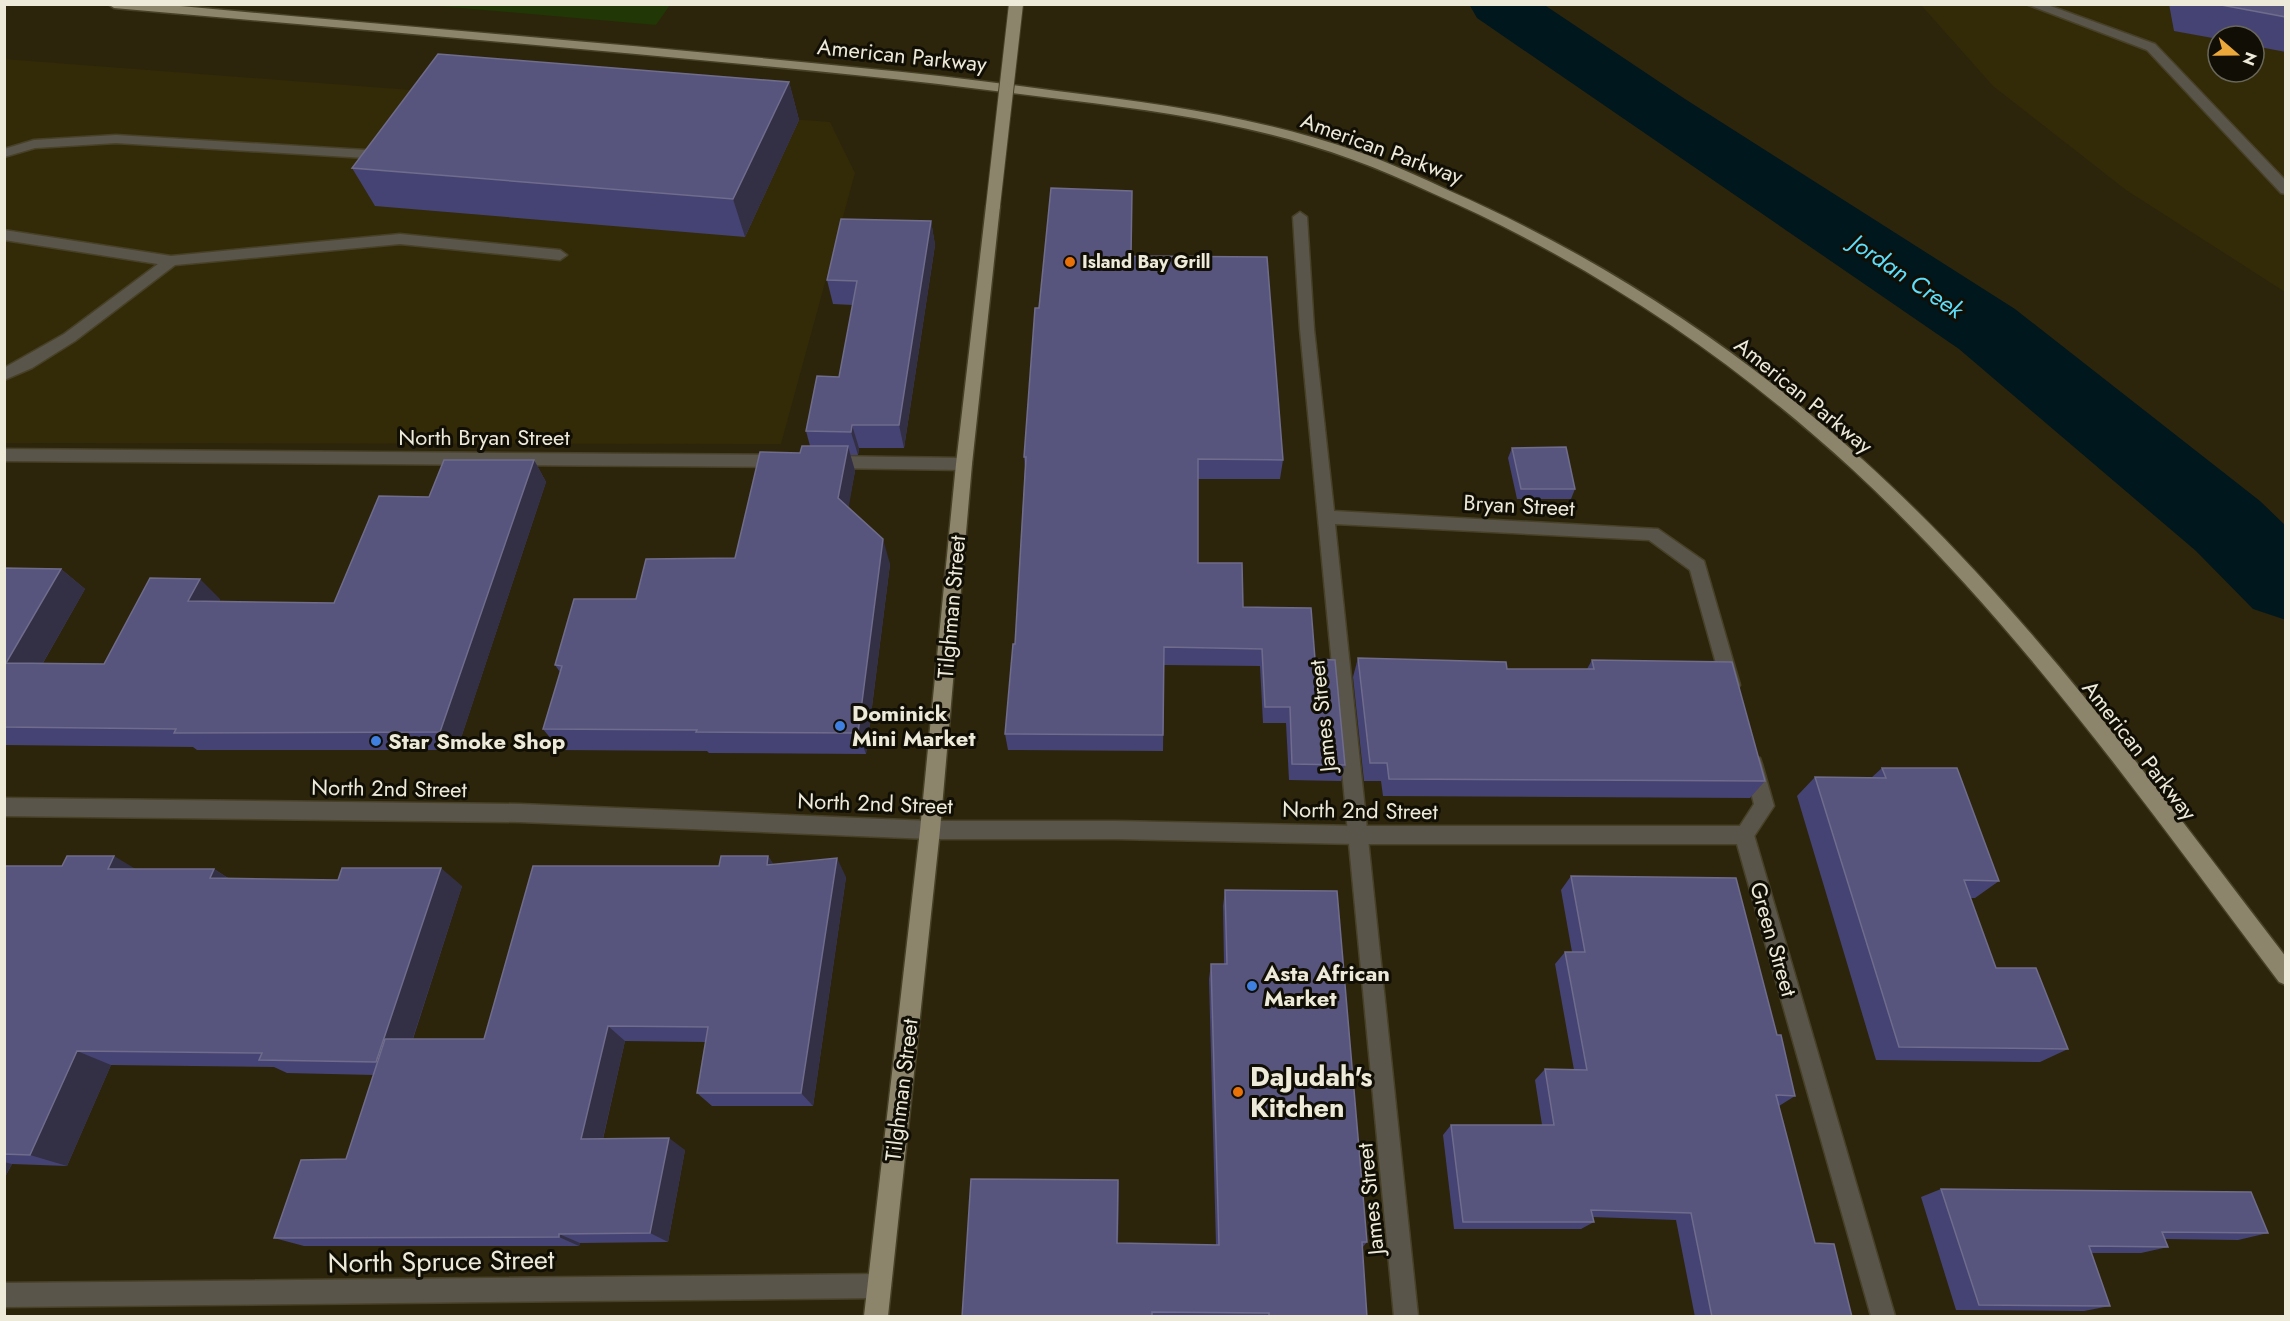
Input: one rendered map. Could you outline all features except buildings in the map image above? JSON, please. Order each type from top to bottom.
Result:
[{"type":"main road","name":"American Parkway","points":[[114,4],[767,61],[948,80],[1151,106],[1214,116],[1291,136],[1357,156],[1457,198],[1557,248],[1656,307],[1756,378],[1856,462],[1950,555],[2074,698],[2286,975]]},
{"type":"main road","name":"Tilghman Street","points":[[876,1317],[930,830],[964,464],[1016,4]]},
{"type":"street","points":[[2032,4],[2151,47],[2286,190]]},
{"type":"street","points":[[4,153],[34,144],[116,139],[366,154]]},
{"type":"street","name":"James Street","points":[[1300,217],[1307,329],[1406,1317]]},
{"type":"street","points":[[4,235],[171,261],[400,239],[560,255]]},
{"type":"street","points":[[4,375],[25,366],[87,325],[171,261]]},
{"type":"street","name":"North Bryan Street","points":[[4,455],[964,464]]},
{"type":"street","name":"Bryan Street","points":[[1327,517],[1652,534],[1698,566],[1736,703]]},
{"type":"street","points":[[1744,835],[1764,806],[1749,748]]},
{"type":"street","name":"North 2nd Street","points":[[4,807],[520,813],[930,830],[1116,830],[1358,835],[1744,835]]},
{"type":"street","name":"Green Street","points":[[1744,835],[1883,1317]]},
{"type":"street","name":"North Spruce Street","points":[[4,1295],[879,1286]]},
{"type":"shaded area","points":[[1921,5],[2285,5],[2285,292],[2126,190],[1993,86]]},
{"type":"shaded area","points":[[4,59],[830,122],[855,173],[781,444],[5,443]]},
{"type":"green space","points":[[427,5],[670,5],[656,25]]},
{"type":"waterway","name":"Jordan Creek","points":[[1500,4],[1661,114],[1987,329],[2228,526],[2286,583]]},
{"type":"place","name":"Island Bay Grill","points":[[1070,262]]},
{"type":"place","name":"Dominick Mini Market","points":[[840,726]]},
{"type":"place","name":"Star Smoke Shop","points":[[376,741]]},
{"type":"place","name":"Asta African Market","points":[[1252,986]]},
{"type":"place","name":"DaJudah's Kitchen","points":[[1238,1092]]}]
